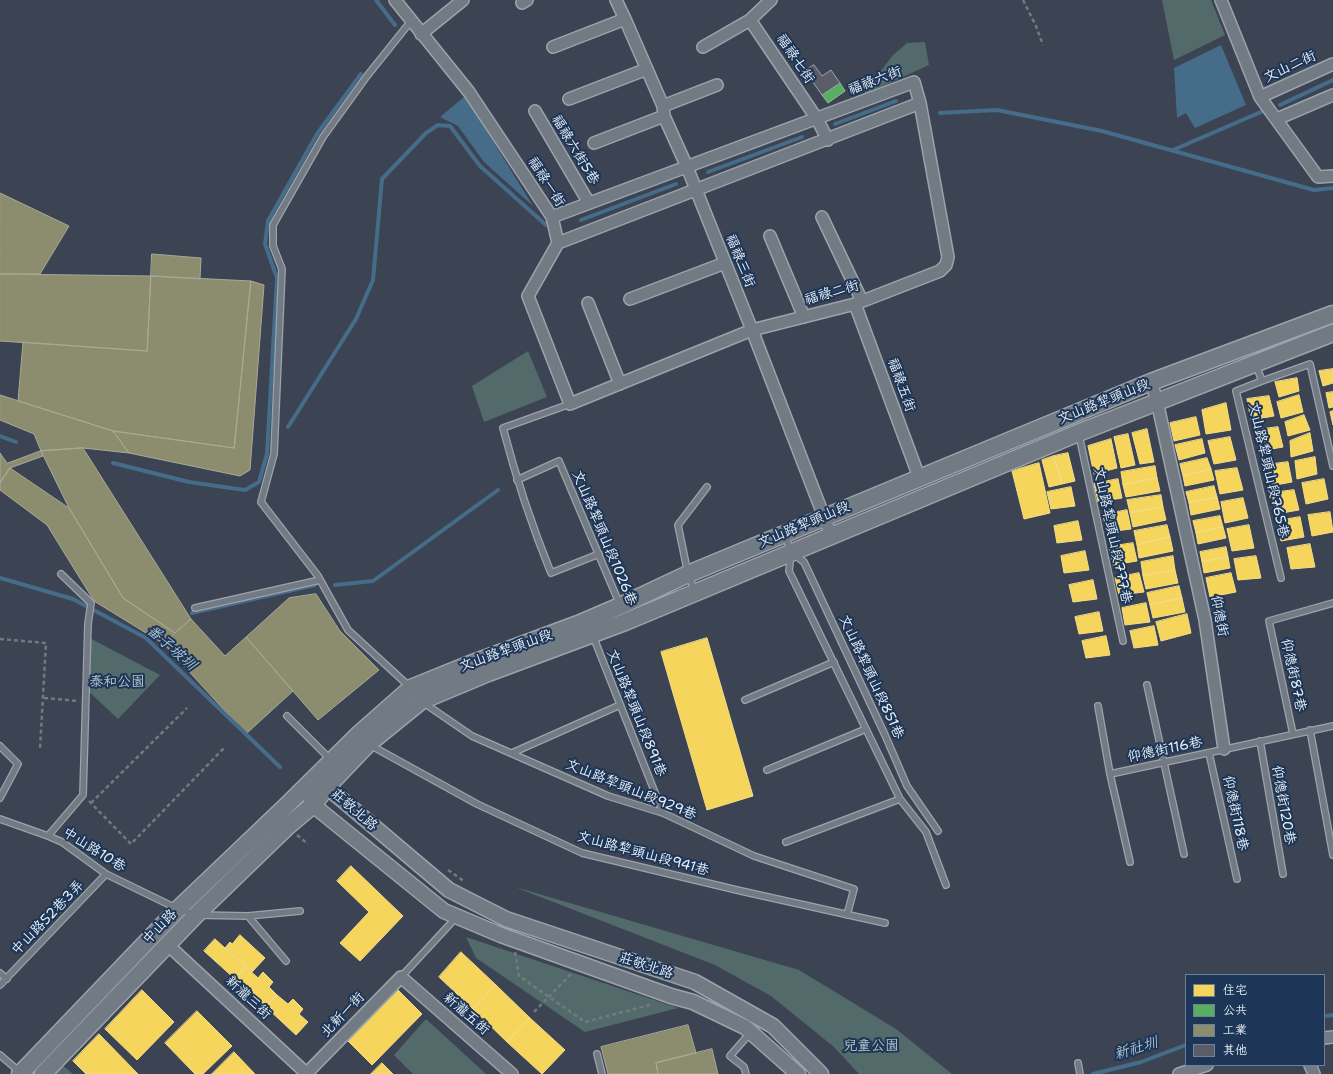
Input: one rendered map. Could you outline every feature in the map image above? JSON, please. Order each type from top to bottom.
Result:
[{"type":"main road","name":"文山路犂頭山段","points":[[623,614],[688,574],[1151,382],[1333,314]]},
{"type":"main road","name":"文山路犂頭山段","points":[[327,787],[337,766],[360,733],[416,695],[465,666],[589,628],[623,614],[695,592],[1078,433],[1333,333]]},
{"type":"main road","name":"文山路犂頭山段","points":[[306,786],[368,744],[416,695]]},
{"type":"main road","name":"中山路","points":[[21,1074],[178,909],[306,786]]},
{"type":"main road","name":"中山路","points":[[43,1074],[196,915],[288,826],[313,805],[327,787]]},
{"type":"street","name":"福祿一街","points":[[395,0],[469,92],[552,217],[558,242]]},
{"type":"street","points":[[421,34],[463,0]]},
{"type":"street","points":[[703,47],[750,20],[771,0]]},
{"type":"street","points":[[1221,0],[1260,97],[1318,177],[1333,176]]},
{"type":"street","name":"福祿三街","points":[[619,1],[752,330],[831,535]]},
{"type":"street","points":[[553,48],[625,19]]},
{"type":"street","name":"福祿七街","points":[[750,20],[817,119],[828,140]]},
{"type":"street","name":"文山二街","points":[[1260,97],[1333,64]]},
{"type":"street","points":[[569,99],[647,69]]},
{"type":"street","name":"福祿六街","points":[[552,217],[687,168],[914,82],[920,103]]},
{"type":"street","points":[[594,144],[717,85]]},
{"type":"street","points":[[1277,119],[1333,95]]},
{"type":"street","points":[[570,404],[528,296],[558,242],[828,140],[920,103]]},
{"type":"street","name":"福祿二街","points":[[570,404],[752,330],[858,302],[940,271],[946,265],[948,257],[920,103]]},
{"type":"street","name":"福祿六街5巷","points":[[535,112],[590,203]]},
{"type":"street","name":"福祿五街","points":[[822,217],[858,302],[919,477]]},
{"type":"street","points":[[770,236],[804,317]]},
{"type":"street","points":[[630,299],[725,263]]},
{"type":"street","points":[[588,303],[620,384]]},
{"type":"street","name":"仰德街","points":[[1151,382],[1157,401],[1205,620],[1224,749]]},
{"type":"street","name":"莊敬北路","points":[[798,1074],[745,1027],[693,1002],[663,994],[501,935],[444,911],[313,805],[306,786],[327,787],[449,890],[506,919],[695,982],[773,1026],[821,1074]]},
{"type":"street","name":"新瀧三街","points":[[168,944],[306,1074]]},
{"type":"street","name":"北新一街","points":[[306,1074],[401,977]]},
{"type":"street","name":"新瀧五街","points":[[401,977],[512,1074]]},
{"type":"street","points":[[1179,1074],[1204,1066]]},
{"type":"lane","name":"文山路犂頭山段929巷","points":[[411,21],[367,76],[323,137],[272,225],[273,246],[282,269],[274,454],[261,502],[320,580],[348,630],[416,695],[472,736],[608,796],[663,813],[754,856],[854,888],[847,915]]},
{"type":"lane","name":"文山路犂頭山段765巷","points":[[1255,363],[1262,382],[1236,391],[1281,578]]},
{"type":"lane","points":[[1262,382],[1310,364],[1333,466]]},
{"type":"lane","points":[[570,404],[503,428],[517,480],[532,526],[551,573],[599,554]]},
{"type":"lane","name":"文山路犂頭山段777巷","points":[[1078,433],[1123,641]]},
{"type":"lane","name":"文山路犂頭山段1026巷","points":[[517,480],[559,461],[623,614]]},
{"type":"lane","points":[[695,592],[688,574],[678,525],[707,487]]},
{"type":"lane","name":"文山路犂頭山段851巷","points":[[784,534],[791,552],[804,562],[882,727],[908,786],[938,831]]},
{"type":"lane","points":[[791,552],[789,571],[900,799],[926,832],[946,885]]},
{"type":"lane","points":[[48,836],[83,795],[88,624],[91,603],[61,574]]},
{"type":"lane","points":[[195,608],[320,580]]},
{"type":"lane","name":"仰德街87巷","points":[[1293,734],[1269,621],[1333,603]]},
{"type":"lane","name":"文山路犂頭山段891巷","points":[[589,628],[663,813]]},
{"type":"lane","points":[[745,700],[834,662]]},
{"type":"lane","points":[[1147,685],[1184,854]]},
{"type":"lane","points":[[512,753],[620,705]]},
{"type":"lane","points":[[1098,706],[1110,774],[1130,862]]},
{"type":"lane","points":[[287,716],[337,766]]},
{"type":"lane","points":[[1224,749],[1333,726]]},
{"type":"lane","points":[[767,770],[866,729]]},
{"type":"lane","points":[[1310,730],[1333,855]]},
{"type":"lane","name":"仰德街120巷","points":[[1260,741],[1283,874]]},
{"type":"lane","name":"文山路犂頭山段941巷","points":[[368,744],[477,804],[582,853],[741,891],[885,923]]},
{"type":"lane","points":[[0,746],[18,764],[0,798]]},
{"type":"lane","name":"仰德街116巷","points":[[1110,774],[1224,749]]},
{"type":"lane","name":"仰德街118巷","points":[[1209,753],[1237,879]]},
{"type":"lane","points":[[786,842],[900,799]]},
{"type":"lane","name":"中山路10巷","points":[[0,820],[62,842],[106,874],[178,909],[196,915],[248,916],[300,911]]},
{"type":"lane","name":"中山路52巷3弄","points":[[0,985],[106,874]]},
{"type":"lane","points":[[248,916],[286,961]]},
{"type":"lane","points":[[401,977],[451,923]]},
{"type":"lane","points":[[0,973],[7,979]]},
{"type":"lane","points":[[746,1074],[744,1067],[730,1056],[751,1032]]},
{"type":"lane","points":[[597,1054],[602,1074]]},
{"type":"lane","points":[[0,1055],[21,1074]]},
{"type":"lane","points":[[1078,1063],[1080,1074]]},
{"type":"path","points":[[1023,0],[1036,26],[1043,45]]},
{"type":"path","points":[[0,639],[46,643],[40,749]]},
{"type":"path","points":[[44,698],[85,702]]},
{"type":"path","points":[[91,803],[187,708]]},
{"type":"path","points":[[83,795],[131,844],[224,748]]},
{"type":"path","points":[[514,945],[519,976],[585,1022],[660,1002]]},
{"type":"path","points":[[534,1012],[572,973]]},
{"type":"green space","points":[[1162,0],[1211,0],[1225,35],[1174,60]]},
{"type":"green space","points":[[925,42],[929,65],[863,95],[892,56],[907,43]]},
{"type":"green space","points":[[528,351],[547,397],[484,422],[472,386]]},
{"type":"green space","name":"泰和公園","points":[[86,636],[160,675],[118,719],[86,689]]},
{"type":"green space","name":"兒童公園","points":[[515,887],[799,970],[896,1029],[952,1074],[859,1074],[834,1047],[771,996],[715,965]]},
{"type":"green space","points":[[466,937],[678,1008],[585,1032],[476,958]]},
{"type":"green space","points":[[426,1019],[486,1074],[413,1074],[394,1055]]},
{"type":"green space","points":[[60,1063],[73,1074],[48,1074]]},
{"type":"water","points":[[1221,45],[1246,105],[1195,128],[1186,113],[1177,118],[1174,68]]},
{"type":"water","points":[[465,96],[533,206],[484,162],[458,126],[440,117]]},
{"type":"building: 住宅","points":[[1333,369],[1333,383],[1323,386],[1319,371]]},
{"type":"building: 住宅","points":[[1297,378],[1299,391],[1279,397],[1275,382]]},
{"type":"building: 住宅","points":[[1333,392],[1333,407],[1329,408],[1326,393]]},
{"type":"building: 住宅","points":[[1299,395],[1303,412],[1281,418],[1277,402]]},
{"type":"building: 住宅","points":[[1269,396],[1274,416],[1251,420],[1247,399]]},
{"type":"building: 住宅","points":[[1226,403],[1231,430],[1206,434],[1202,410]]},
{"type":"building: 住宅","points":[[1333,411],[1333,425],[1330,412]]},
{"type":"building: 住宅","points":[[1304,415],[1310,430],[1288,436],[1285,422]]},
{"type":"building: 住宅","points":[[1196,417],[1200,435],[1174,441],[1170,423]]},
{"type":"building: 住宅","points":[[1278,427],[1283,447],[1260,451],[1256,430]]},
{"type":"building: 住宅","points":[[1147,429],[1154,462],[1140,464],[1132,433]]},
{"type":"building: 住宅","points":[[1310,433],[1313,451],[1291,457],[1290,441]]},
{"type":"building: 住宅","points":[[1128,434],[1135,465],[1121,468],[1114,437]]},
{"type":"building: 住宅","points":[[1230,437],[1236,460],[1214,464],[1208,441]]},
{"type":"building: 住宅","points":[[1111,439],[1117,468],[1094,474],[1088,446]]},
{"type":"building: 住宅","points":[[1202,439],[1205,453],[1179,460],[1175,445]]},
{"type":"building: 住宅","points":[[1068,453],[1075,481],[1062,484],[1054,456]]},
{"type":"building: 住宅","points":[[1054,456],[1062,484],[1049,487],[1042,460]]},
{"type":"building: 住宅","points":[[1315,457],[1317,474],[1297,479],[1295,461]]},
{"type":"building: 住宅","points":[[1207,458],[1211,469],[1183,476],[1180,464]]},
{"type":"building: 住宅","points":[[1288,462],[1292,482],[1270,486],[1266,465]]},
{"type":"building: 住宅","points":[[1039,463],[1050,513],[1024,519],[1012,471]]},
{"type":"building: 住宅","points":[[1155,466],[1157,478],[1123,485],[1121,472]]},
{"type":"building: 住宅","points":[[1237,468],[1243,490],[1220,494],[1215,471]]},
{"type":"building: 住宅","points":[[1211,469],[1214,480],[1185,486],[1183,476]]},
{"type":"building: 住宅","points":[[1157,478],[1160,491],[1126,497],[1123,485]]},
{"type":"building: 住宅","points":[[1118,479],[1122,498],[1098,502],[1094,484]]},
{"type":"building: 住宅","points":[[1324,479],[1328,499],[1306,504],[1302,483]]},
{"type":"building: 住宅","points":[[1214,486],[1217,497],[1189,503],[1186,492]]},
{"type":"building: 住宅","points":[[1071,487],[1075,506],[1051,509],[1047,492]]},
{"type":"building: 住宅","points":[[1294,490],[1299,510],[1276,514],[1272,493]]},
{"type":"building: 住宅","points":[[1161,495],[1163,507],[1130,513],[1127,500]]},
{"type":"building: 住宅","points":[[1217,497],[1220,509],[1191,515],[1189,503]]},
{"type":"building: 住宅","points":[[1243,498],[1248,518],[1225,523],[1221,502]]},
{"type":"building: 住宅","points":[[1163,507],[1166,520],[1133,527],[1130,513]]},
{"type":"building: 住宅","points":[[1127,510],[1131,529],[1107,532],[1103,515]]},
{"type":"building: 住宅","points":[[1330,512],[1333,532],[1312,536],[1308,515]]},
{"type":"building: 住宅","points":[[1220,516],[1223,527],[1196,533],[1193,521]]},
{"type":"building: 住宅","points":[[1300,517],[1304,537],[1281,541],[1277,521]]},
{"type":"building: 住宅","points":[[1078,521],[1082,540],[1057,543],[1054,526]]},
{"type":"building: 住宅","points":[[1167,525],[1170,537],[1137,545],[1134,531]]},
{"type":"building: 住宅","points":[[1249,525],[1254,548],[1232,551],[1227,529]]},
{"type":"building: 住宅","points":[[1223,527],[1226,538],[1198,544],[1196,533]]},
{"type":"building: 住宅","points":[[1170,537],[1173,551],[1139,558],[1137,545]]},
{"type":"building: 住宅","points":[[1133,543],[1137,561],[1113,565],[1109,547]]},
{"type":"building: 住宅","points":[[1310,544],[1315,567],[1291,569],[1287,548]]},
{"type":"building: 住宅","points":[[1226,547],[1228,557],[1202,562],[1200,552]]},
{"type":"building: 住宅","points":[[1085,551],[1089,570],[1064,573],[1061,556]]},
{"type":"building: 住宅","points":[[1173,556],[1175,570],[1143,576],[1141,562]]},
{"type":"building: 住宅","points":[[1256,556],[1261,578],[1238,580],[1234,559]]},
{"type":"building: 住宅","points":[[1228,557],[1230,568],[1204,573],[1202,562]]},
{"type":"building: 住宅","points":[[1175,570],[1178,583],[1146,589],[1143,576]]},
{"type":"building: 住宅","points":[[1139,573],[1144,592],[1119,595],[1115,578]]},
{"type":"building: 住宅","points":[[1231,573],[1236,592],[1210,597],[1206,578]]},
{"type":"building: 住宅","points":[[1093,580],[1097,599],[1073,602],[1069,585]]},
{"type":"building: 住宅","points":[[1179,586],[1182,598],[1150,605],[1147,593]]},
{"type":"building: 住宅","points":[[1182,598],[1185,612],[1153,618],[1150,605]]},
{"type":"building: 住宅","points":[[1146,603],[1150,622],[1125,625],[1122,608]]},
{"type":"building: 住宅","points":[[1099,612],[1103,631],[1079,634],[1075,617]]},
{"type":"building: 住宅","points":[[1187,614],[1191,633],[1161,641],[1156,622]]},
{"type":"building: 住宅","points":[[1154,626],[1158,645],[1134,648],[1130,631]]},
{"type":"building: 住宅","points":[[1106,636],[1110,655],[1086,658],[1082,641]]},
{"type":"building: 住宅","points":[[707,638],[753,796],[707,810],[661,652]]},
{"type":"building: 住宅","points":[[351,866],[403,916],[360,961],[340,943],[369,912],[337,881]]},
{"type":"building: 住宅","points":[[240,935],[265,958],[252,972],[225,948],[230,942],[232,944]]},
{"type":"building: 住宅","points":[[215,939],[246,967],[235,979],[204,951]]},
{"type":"building: 住宅","points":[[461,952],[496,985],[473,1009],[439,977]]},
{"type":"building: 住宅","points":[[246,967],[258,978],[263,972],[273,982],[269,987],[277,995],[266,1007],[235,979]]},
{"type":"building: 住宅","points":[[496,985],[530,1018],[507,1042],[473,1009]]},
{"type":"building: 住宅","points":[[142,990],[174,1022],[137,1060],[105,1029]]},
{"type":"building: 住宅","points":[[398,990],[422,1014],[372,1065],[348,1041]]},
{"type":"building: 住宅","points":[[277,995],[288,1004],[293,999],[303,1009],[299,1014],[308,1022],[296,1035],[266,1007]]},
{"type":"building: 住宅","points":[[197,1011],[232,1046],[203,1074],[195,1074],[165,1043]]},
{"type":"building: 住宅","points":[[530,1018],[565,1050],[542,1074],[507,1042]]},
{"type":"building: 住宅","points":[[99,1034],[138,1074],[86,1074],[73,1061]]},
{"type":"building: 住宅","points":[[234,1052],[255,1074],[212,1074]]},
{"type":"building: 住宅","points":[[382,1063],[393,1074],[371,1074]]},
{"type":"building: 公共","points":[[840,83],[845,91],[828,103],[822,95]]},
{"type":"building: 工業","points":[[0,193],[69,226],[40,274],[0,274]]},
{"type":"building: 工業","points":[[152,254],[201,258],[200,279],[151,276]]},
{"type":"building: 工業","points":[[0,274],[151,276],[147,351],[0,341]]},
{"type":"building: 工業","points":[[151,276],[251,281],[234,448],[113,431],[18,401],[23,342],[147,351]]},
{"type":"building: 工業","points":[[251,281],[264,285],[250,470],[240,476],[129,453],[113,431],[234,448]]},
{"type":"building: 工業","points":[[0,395],[113,431],[129,453],[83,448],[41,451],[34,434],[0,420]]},
{"type":"building: 工業","points":[[83,448],[191,619],[175,633],[123,598],[69,508],[41,451]]},
{"type":"building: 工業","points":[[41,451],[43,456],[10,468],[0,483],[0,453],[7,463]]},
{"type":"building: 工業","points":[[10,468],[69,508],[123,598],[175,633],[164,644],[94,601],[47,525],[0,490],[0,483]]},
{"type":"building: 工業","points":[[316,594],[340,631],[379,670],[318,720],[246,637],[289,598]]},
{"type":"building: 工業","points":[[191,619],[225,656],[246,637],[293,691],[246,734],[164,644]]},
{"type":"building: 工業","points":[[688,1025],[696,1053],[656,1063],[658,1074],[608,1074],[601,1047]]},
{"type":"building: 工業","points":[[712,1049],[718,1074],[658,1074],[656,1063]]},
{"type":"building: 其他","points":[[814,65],[822,76],[831,70],[840,83],[822,95],[805,71]]},
{"type":"waterway","points":[[376,0],[395,25]]},
{"type":"waterway","points":[[113,463],[189,482],[245,490],[259,482],[267,454],[277,278],[265,244],[268,221],[317,134],[361,74]]},
{"type":"waterway","points":[[1280,105],[1333,80]]},
{"type":"waterway","points":[[835,124],[896,101]]},
{"type":"waterway","points":[[940,113],[997,110],[1102,131],[1314,190],[1333,188]]},
{"type":"waterway","points":[[1173,150],[1261,112]]},
{"type":"waterway","points":[[288,427],[356,319],[373,280],[382,179],[426,133],[438,125],[450,126],[480,166],[546,225]]},
{"type":"waterway","points":[[708,172],[802,137]]},
{"type":"waterway","points":[[581,220],[676,184]]},
{"type":"waterway","points":[[0,436],[16,442]]},
{"type":"waterway","points":[[335,585],[373,581],[498,490]]},
{"type":"waterway","name":"番子坡圳","points":[[0,578],[73,599],[146,638],[280,767]]},
{"type":"waterway","points":[[192,613],[315,585]]},
{"type":"waterway","name":"新社圳","points":[[1325,1016],[1333,1015]]},
{"type":"waterway","name":"新社圳","points":[[1093,1074],[1141,1062],[1185,1045]]}]
